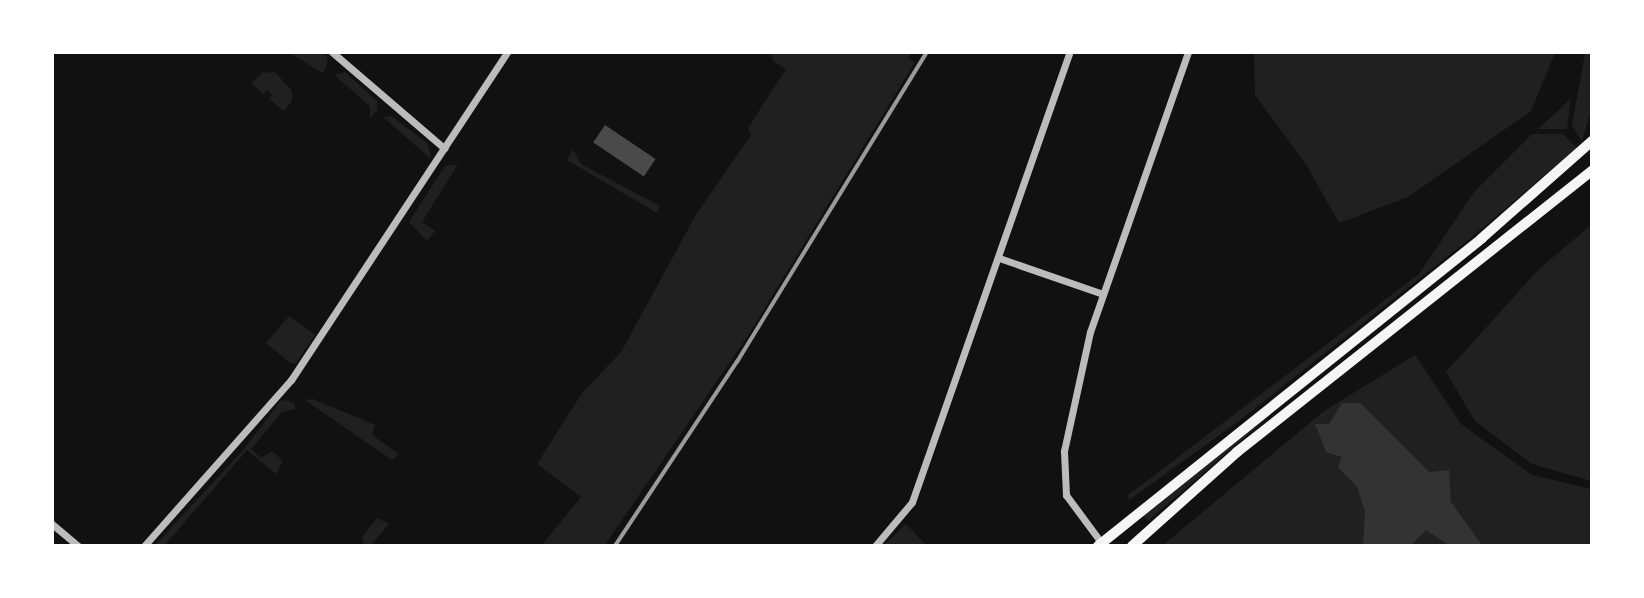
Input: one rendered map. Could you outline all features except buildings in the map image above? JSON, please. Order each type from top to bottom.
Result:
[{"type":"main road","points":[[1101,545],[1535,194],[1591,141]]},
{"type":"main road","points":[[1132,545],[1237,452],[1591,171]]},
{"type":"street","points":[[332,52],[444,149]]},
{"type":"street","points":[[144,545],[291,380],[507,52]]},
{"type":"street","points":[[875,545],[912,502],[1070,52]]},
{"type":"street","points":[[1101,545],[1071,506],[1063,464],[1078,375],[1103,294],[1188,52]]},
{"type":"street","points":[[999,258],[1103,294]]},
{"type":"street","points":[[52,524],[78,545]]},
{"type":"shaded area","points":[[1254,52],[1555,53],[1531,111],[1408,197],[1339,223],[1307,166],[1255,95]]},
{"type":"shaded area","points":[[290,53],[323,53],[328,57],[326,68],[322,73]]},
{"type":"shaded area","points":[[771,53],[912,53],[908,58],[915,62],[749,334],[605,545],[542,545],[581,497],[537,464],[582,393],[621,352],[697,213],[751,135],[748,128],[786,69],[773,61]]},
{"type":"shaded area","points":[[1585,53],[1591,53],[1592,106],[1582,142],[1572,125]]},
{"type":"shaded area","points":[[275,72],[292,91],[292,101],[284,111],[269,99],[272,95],[267,90],[263,94],[251,83],[262,73]]},
{"type":"shaded area","points":[[345,72],[377,101],[377,110],[370,119],[370,106],[334,75]]},
{"type":"shaded area","points":[[1571,98],[1567,129],[1538,129],[1560,109]]},
{"type":"shaded area","points":[[392,116],[428,144],[431,159],[383,117]]},
{"type":"shaded area","points":[[1532,134],[1563,134],[1577,148],[1467,241],[1239,421],[1129,500],[1128,495],[1419,274],[1474,192]]},
{"type":"shaded area","points":[[573,149],[581,164],[660,206],[657,213],[567,160]]},
{"type":"shaded area","points":[[458,164],[422,222],[435,231],[427,241],[409,222],[445,166]]},
{"type":"shaded area","points":[[1591,225],[1591,481],[1532,464],[1475,421],[1446,372],[1538,270]]},
{"type":"shaded area","points":[[289,316],[315,335],[296,363],[290,363],[266,343]]},
{"type":"shaded area","points":[[1415,355],[1461,424],[1532,475],[1591,489],[1591,545],[1162,546],[1324,411]]},
{"type":"shaded area","points":[[313,399],[375,425],[372,435],[399,454],[392,460],[305,400]]},
{"type":"shaded area","points":[[280,401],[294,403],[295,409],[282,412],[251,449],[261,458],[272,451],[283,461],[276,474],[247,450],[165,545],[155,545],[245,448]]},
{"type":"shaded area","points":[[1342,403],[1360,403],[1429,472],[1449,470],[1451,502],[1482,545],[1449,545],[1426,530],[1411,545],[1363,545],[1365,511],[1357,487],[1338,467],[1342,457],[1326,452],[1315,424],[1329,424]]},
{"type":"shaded area","points":[[1274,412],[1148,521],[1142,515]]},
{"type":"shaded area","points":[[377,518],[389,524],[371,545],[364,545],[362,537]]},
{"type":"shaded area","points":[[906,524],[926,545],[884,545]]},
{"type":"railway","points":[[615,546],[737,362],[927,52]]}]
